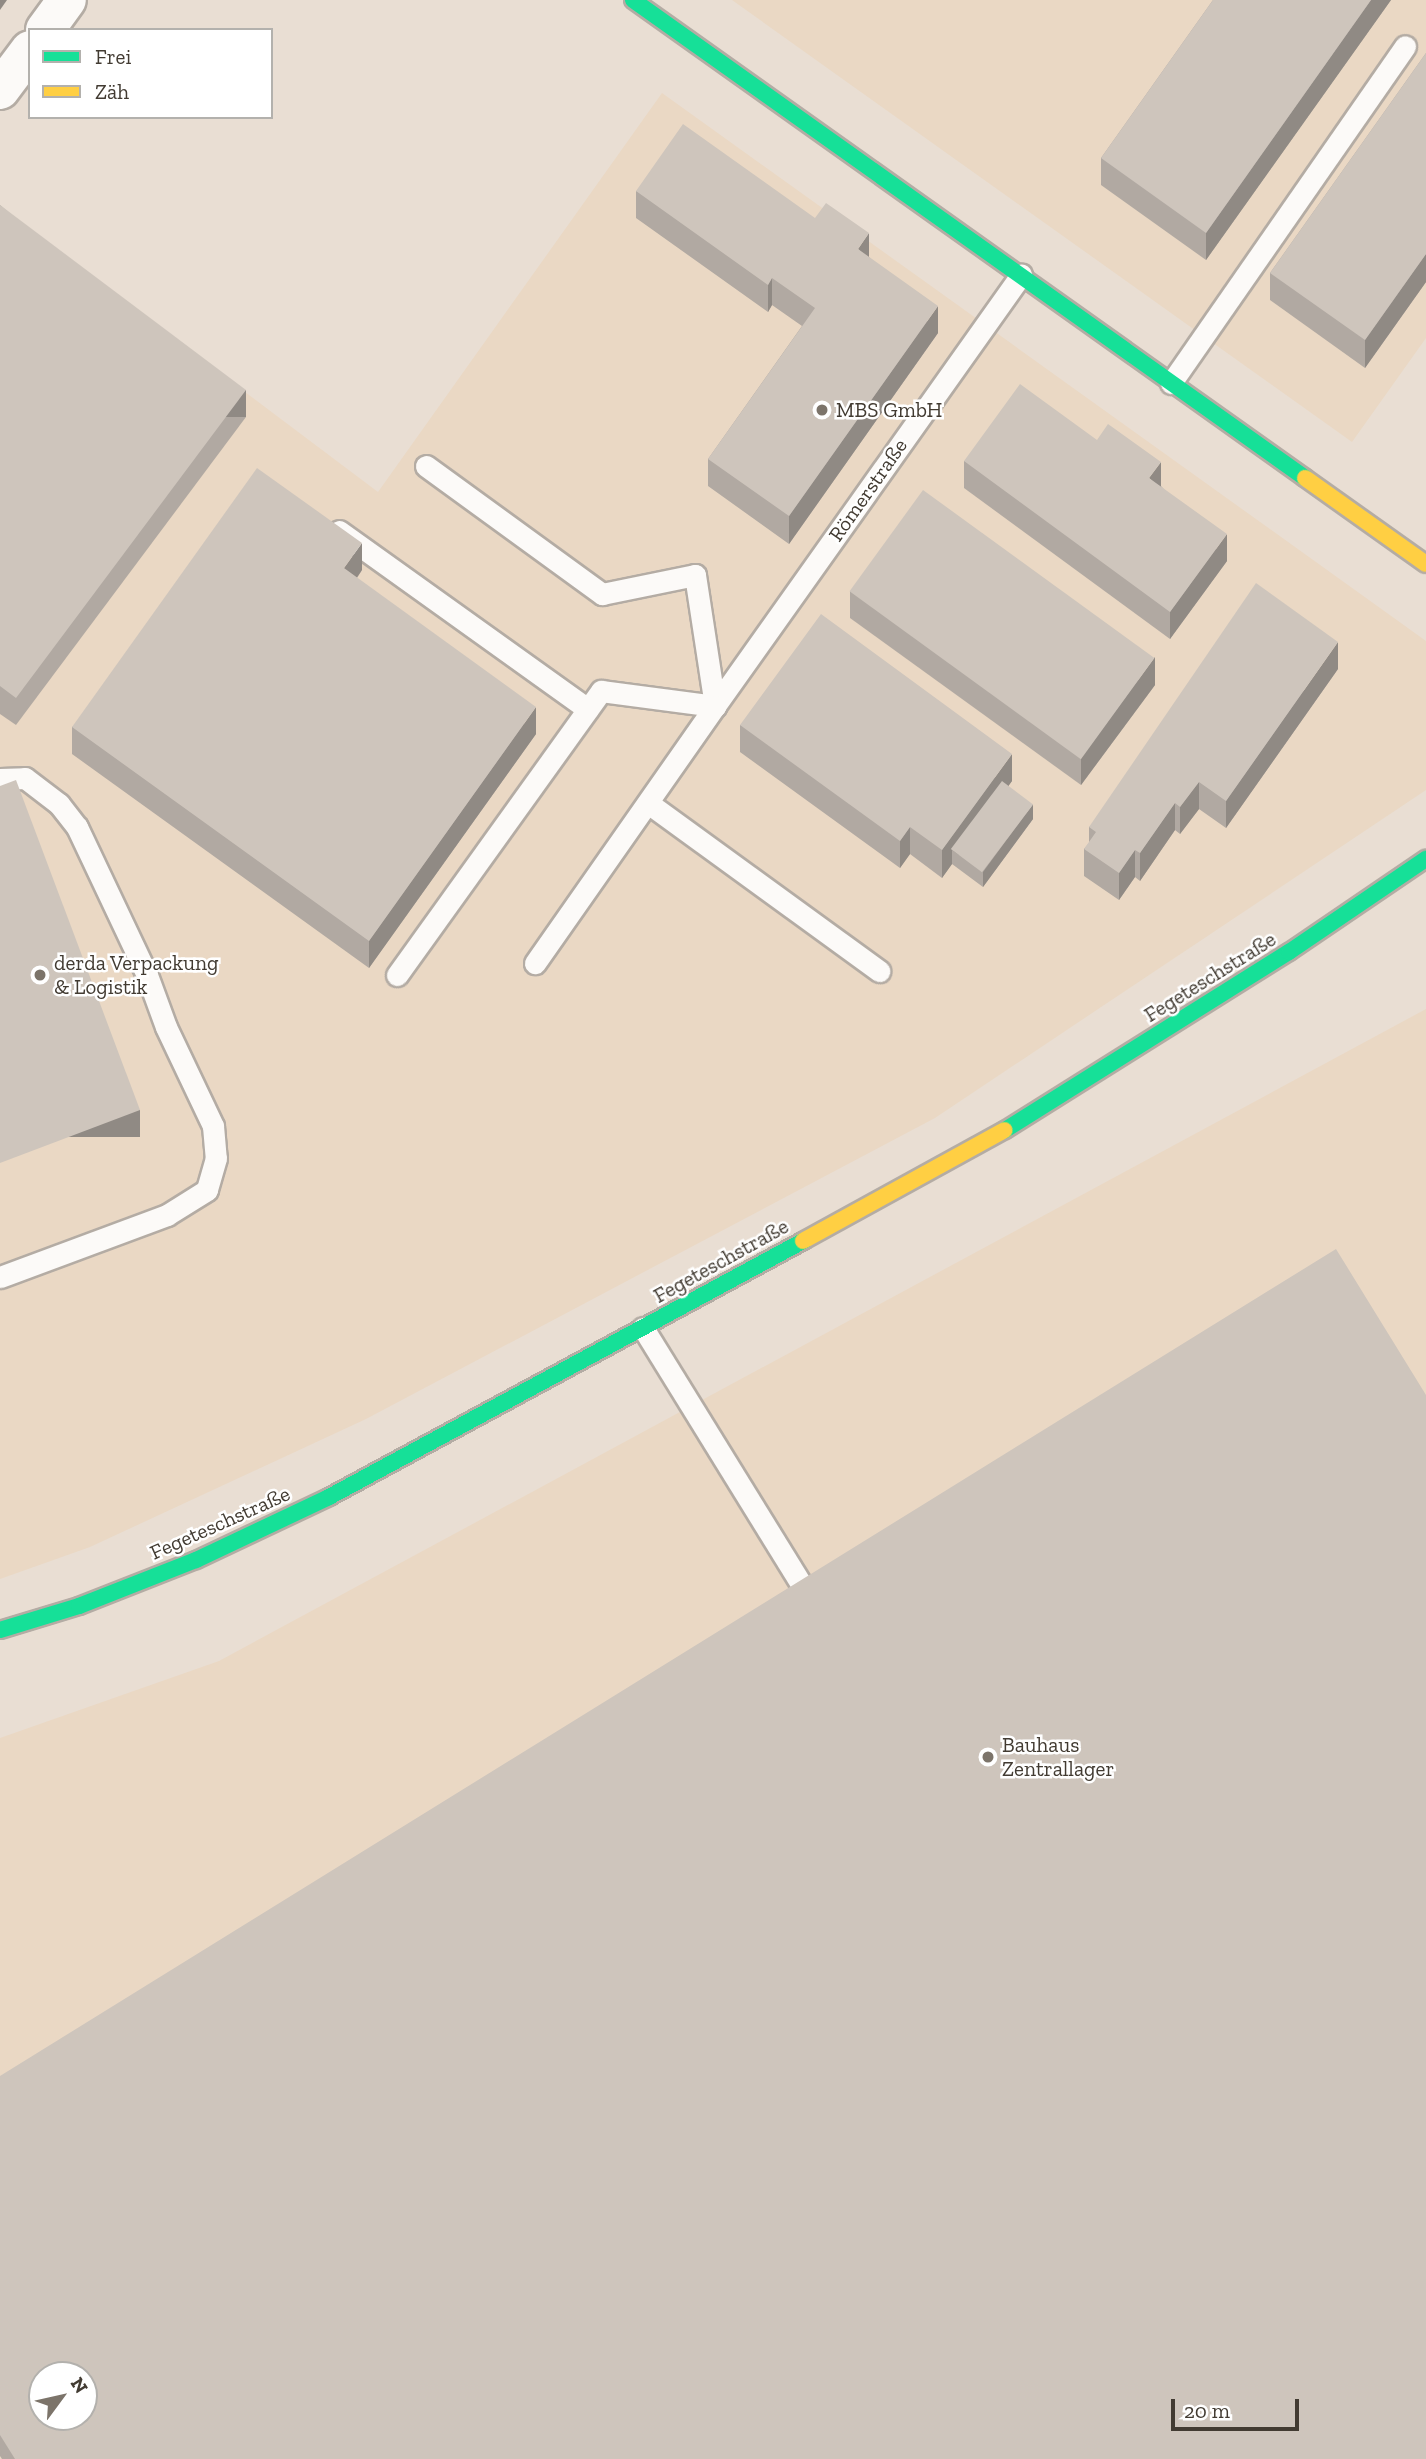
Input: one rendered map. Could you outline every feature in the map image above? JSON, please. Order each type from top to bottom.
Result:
[{"type":"main road","points":[[633,0],[1426,564]]},
{"type":"main road","name":"Fegeteschstraße","points":[[0,1630],[79,1606],[196,1560],[329,1497],[643,1328],[1029,1118],[1289,952],[1426,859]]},
{"type":"street","points":[[46,28],[67,0]]},
{"type":"street","points":[[0,90],[28,53]]},
{"type":"lane","points":[[1171,383],[1405,46]]},
{"type":"lane","name":"Römerstraße","points":[[535,964],[1021,275]]},
{"type":"lane","points":[[397,975],[601,691],[715,706],[695,575],[602,594],[426,466]]},
{"type":"lane","points":[[322,520],[588,709]]},
{"type":"lane","points":[[0,779],[24,778],[59,804],[77,827],[141,962],[166,1027],[213,1126],[216,1158],[206,1189],[167,1215],[0,1277]]},
{"type":"lane","points":[[648,803],[879,971]]},
{"type":"lane","points":[[643,1328],[804,1589]]},
{"type":"shaded area","points":[[732,0],[1426,0],[1426,338],[1352,442]]},
{"type":"shaded area","points":[[662,93],[1426,641],[1426,790],[935,1118],[366,1419],[90,1547],[0,1579],[0,208],[378,492]]},
{"type":"shaded area","name":"Bauhaus Zentrallager","points":[[1426,1009],[1426,2459],[0,2459],[0,1738],[219,1661]]},
{"type":"building","points":[[1213,0],[1371,0],[1206,233],[1101,158]]},
{"type":"building","points":[[1426,53],[1426,254],[1365,340],[1270,273]]},
{"type":"building","name":"MBS GmbH","points":[[683,124],[815,218],[826,203],[869,233],[858,249],[938,306],[789,516],[708,459],[815,308],[772,278],[768,285],[636,191]]},
{"type":"building","points":[[0,205],[246,390],[16,698],[0,686]]},
{"type":"building","points":[[1020,384],[1097,440],[1108,424],[1161,462],[1149,478],[1227,534],[1170,612],[964,461]]},
{"type":"building","points":[[257,468],[362,543],[344,568],[536,707],[369,941],[72,727]]},
{"type":"building","points":[[923,490],[1154,658],[1081,759],[850,591]]},
{"type":"building","points":[[1256,583],[1338,642],[1226,801],[1199,782],[1180,807],[1175,803],[1140,853],[1135,850],[1119,873],[1084,849],[1096,832],[1089,827]]},
{"type":"building","points":[[821,614],[1012,754],[942,850],[910,827],[900,841],[740,725]]},
{"type":"building","name":"derda Verpackung & Logistik","points":[[16,780],[140,1110],[0,1163],[0,786]]},
{"type":"building","points":[[1002,781],[1033,804],[982,872],[951,849]]},
{"type":"building","name":"Bauhaus Zentrallager","points":[[1336,1249],[1426,1395],[1426,2459],[15,2459],[0,2435],[0,2076]]},
{"type":"traffic: fast","points":[[633,0],[1305,478]]},
{"type":"traffic: fast","points":[[1005,1130],[1289,952],[1426,859]]},
{"type":"traffic: fast","points":[[0,1630],[79,1606],[196,1560],[329,1497],[803,1241]]},
{"type":"traffic: slow","points":[[1305,478],[1426,564]]},
{"type":"traffic: slow","points":[[803,1241],[1005,1130]]},
{"type":"place","name":"MBS GmbH","points":[[822,410]]},
{"type":"place","name":"derda Verpackung & Logistik","points":[[40,975]]},
{"type":"place","name":"Bauhaus Zentrallager","points":[[988,1757]]}]
